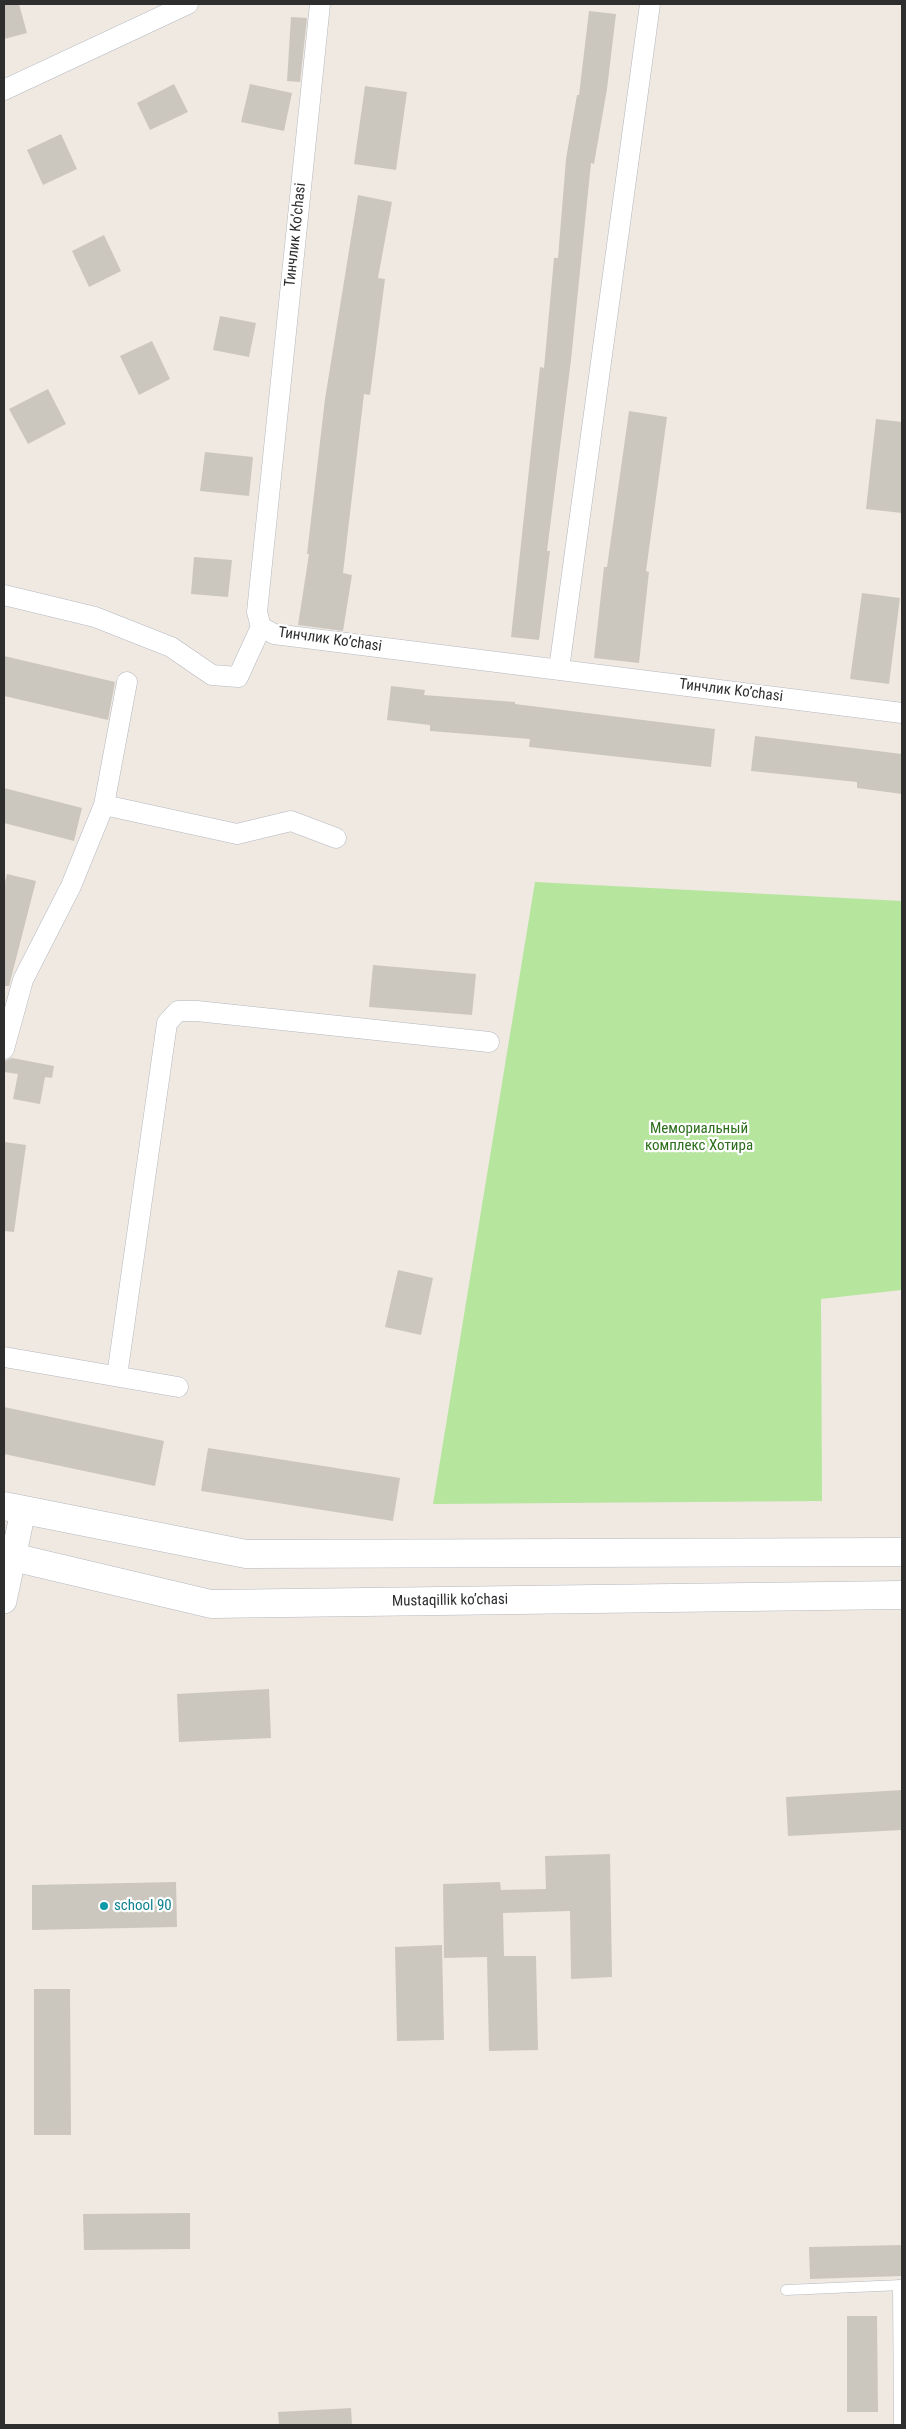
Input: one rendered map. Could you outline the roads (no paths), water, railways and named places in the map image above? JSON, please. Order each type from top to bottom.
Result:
[{"type":"main road","points":[[14,1509],[246,1554],[902,1552]]},
{"type":"main road","name":"Mustaqillik ko’chasi","points":[[9,1556],[211,1604],[902,1595]]},
{"type":"street","points":[[4,90],[188,4]]},
{"type":"street","name":"Тинчлик Ko’chasi","points":[[320,4],[257,612],[261,627],[274,634],[902,713]]},
{"type":"street","points":[[559,669],[650,4]]},
{"type":"street","points":[[4,595],[95,616],[171,647],[212,675],[238,677],[261,627]]},
{"type":"street","points":[[4,1049],[23,980],[71,886],[104,805],[127,682]]},
{"type":"street","points":[[104,805],[237,834],[291,821],[336,838]]},
{"type":"street","points":[[117,1376],[167,1022],[178,1011],[197,1011],[488,1042]]},
{"type":"street","points":[[4,1357],[178,1387]]},
{"type":"street","points":[[4,1601],[14,1509]]},
{"type":"lane","points":[[786,2290],[900,2285],[899,2425]]},
{"type":"place","name":"school 90","points":[[104,1906]]},
{"type":"park label","name":"Мемориальный комплекс Хотира","points":[[699,1138]]}]
